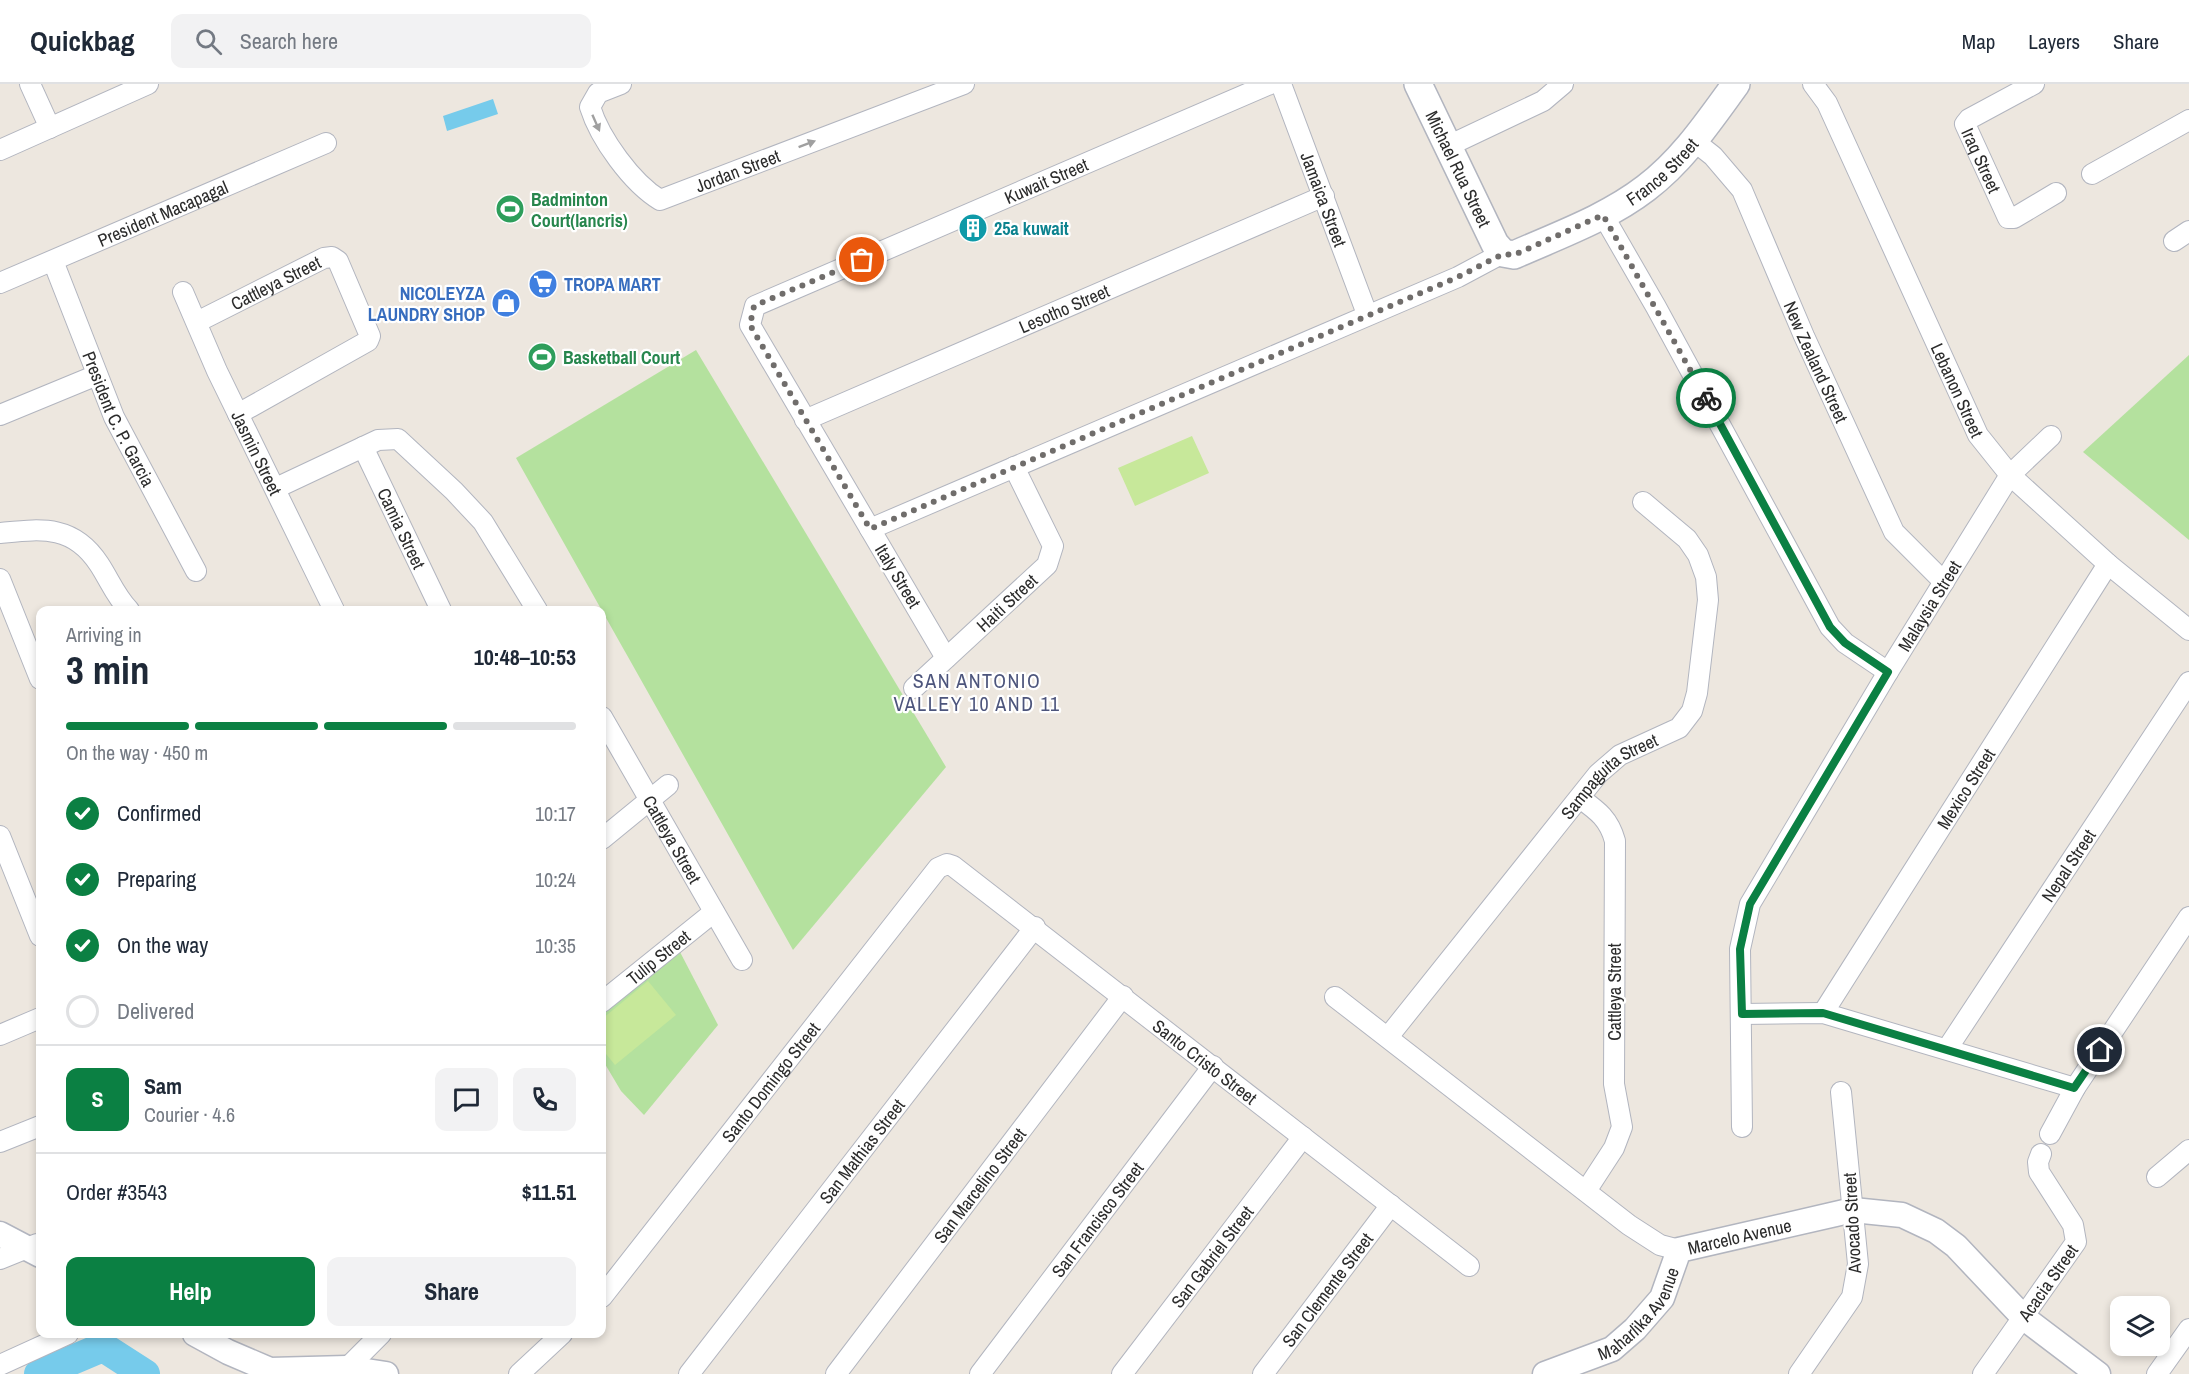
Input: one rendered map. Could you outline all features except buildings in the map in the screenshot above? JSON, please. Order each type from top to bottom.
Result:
[{"type":"main road","name":"Michael Rua Street","points":[[1418,84],[1495,244],[1503,254]]},
{"type":"main road","name":"France Street","points":[[1503,254],[1514,255],[1603,215],[1645,189],[1694,141],[1736,84]]},
{"type":"street","points":[[30,84],[50,128]]},
{"type":"street","points":[[0,150],[148,84]]},
{"type":"street","name":"Jordan Street","points":[[621,84],[598,93],[590,108],[596,127],[645,190],[660,200],[964,84]]},
{"type":"street","name":"Kuwait Street","points":[[754,306],[1270,84]]},
{"type":"street","name":"Jamaica Street","points":[[1281,84],[1366,314]]},
{"type":"street","points":[[1448,146],[1543,101],[1563,84]]},
{"type":"street","name":"Lebanon Street","points":[[1813,84],[1827,103],[1978,435],[2010,476],[2108,564],[2189,630]]},
{"type":"street","name":"Iraq Street","points":[[2034,84],[1969,119],[1965,124],[2008,218],[2014,218],[2056,194]]},
{"type":"street","points":[[2092,174],[2189,120]]},
{"type":"street","name":"New Zealand Street","points":[[1694,141],[1713,156],[1742,190],[1804,336],[1894,531],[1944,582]]},
{"type":"street","name":"President Macapagal","points":[[0,283],[326,143]]},
{"type":"street","name":"Lesotho Street","points":[[805,420],[1324,196]]},
{"type":"street","points":[[1603,215],[1656,307],[1830,627],[1845,643],[1888,672]]},
{"type":"street","name":"France Street","points":[[870,529],[1366,314],[1458,277],[1503,254]]},
{"type":"street","name":"Cattleya Street","points":[[197,322],[324,258],[332,257],[338,261],[370,336],[368,340],[238,414]]},
{"type":"street","name":"President C. P. Garcia","points":[[53,261],[114,417],[196,571]]},
{"type":"street","name":"Jasmin Street","points":[[183,292],[238,414],[276,488],[330,606]]},
{"type":"street","name":"Italy Street","points":[[754,306],[750,325],[946,658]]},
{"type":"street","points":[[0,415],[97,375]]},
{"type":"street","name":"Malaysia Street","points":[[1742,1126],[1740,949],[1750,904],[1888,672],[2010,476],[2051,436]]},
{"type":"street","points":[[276,488],[378,440],[398,439],[454,490],[483,522],[535,606]]},
{"type":"street","name":"Camia Street","points":[[363,447],[439,606]]},
{"type":"street","name":"Haiti Street","points":[[914,688],[1047,565],[1053,546],[1014,467]]},
{"type":"street","name":"Sampaguita Street","points":[[1388,1037],[1598,774],[1620,755],[1679,728],[1692,711],[1708,600],[1706,577],[1698,555],[1687,539],[1643,502]]},
{"type":"street","points":[[0,533],[57,530],[80,543],[98,561],[126,606]]},
{"type":"street","name":"Mexico Street","points":[[1823,1013],[2108,564]]},
{"type":"street","points":[[0,579],[36,669]]},
{"type":"street","name":"Nepal Street","points":[[1947,1048],[2189,682]]},
{"type":"street","name":"Cattleya Street","points":[[606,724],[742,960]]},
{"type":"street","points":[[606,836],[668,785]]},
{"type":"street","name":"Cattleya Street","points":[[1580,798],[1602,814],[1611,827],[1615,841],[1614,1084],[1622,1126],[1614,1148],[1586,1191]]},
{"type":"street","points":[[0,837],[36,926]]},
{"type":"street","name":"Santo Cristo Street","points":[[938,868],[946,864],[952,866],[1035,927],[1469,1266]]},
{"type":"street","name":"Santo Domingo Street","points":[[606,1292],[938,868]]},
{"type":"street","name":"Tulip Street","points":[[606,999],[714,912]]},
{"type":"street","points":[[2050,1134],[2074,1088],[2189,917]]},
{"type":"street","name":"San Mathias Street","points":[[690,1374],[1035,927]]},
{"type":"street","name":"San Marcelino Street","points":[[836,1374],[1123,996]]},
{"type":"street","name":"Marcelo Avenue","points":[[1335,997],[1586,1191],[1660,1245],[1679,1250],[1853,1210],[1902,1215],[1936,1231],[1956,1246],[2024,1318],[2098,1374]]},
{"type":"street","points":[[1742,1014],[1823,1013],[1947,1048],[2074,1088]]},
{"type":"street","points":[[0,1035],[36,1020]]},
{"type":"street","name":"San Francisco Street","points":[[980,1374],[1213,1066]]},
{"type":"street","name":"Avocado Street","points":[[1799,1374],[1852,1297],[1858,1264],[1841,1092]]},
{"type":"street","points":[[0,1142],[36,1128]]},
{"type":"street","name":"San Gabriel Street","points":[[1122,1374],[1303,1137]]},
{"type":"street","points":[[2157,1177],[2189,1150]]},
{"type":"street","name":"Acacia Street","points":[[1983,1374],[2076,1242],[2073,1225],[2039,1172],[2038,1162],[2041,1154]]},
{"type":"street","name":"San Clemente Street","points":[[1263,1374],[1391,1205]]},
{"type":"street","points":[[0,1234],[36,1249]]},
{"type":"street","points":[[0,1259],[36,1249]]},
{"type":"street","name":"Maharlika Avenue","points":[[1545,1374],[1588,1367],[1635,1329],[1662,1298],[1679,1250]]},
{"type":"street","points":[[2157,1374],[2189,1329]]},
{"type":"street","points":[[0,1365],[59,1338]]},
{"type":"street","points":[[202,1338],[270,1370],[347,1368],[386,1374]]},
{"type":"street","points":[[347,1368],[377,1338]]},
{"type":"street","points":[[519,1374],[558,1338]]},
{"type":"green space","points":[[696,350],[946,767],[793,950],[606,618],[606,606],[599,606],[516,458]]},
{"type":"green space","points":[[2189,355],[2189,540],[2083,452]]},
{"type":"green space","points":[[1192,436],[1209,473],[1135,506],[1118,468]]},
{"type":"green space","points":[[680,952],[718,1025],[644,1115],[621,1091],[606,1066],[606,1010]]},
{"type":"green space","points":[[648,981],[676,1015],[615,1065],[606,1054],[606,1016]]},
{"type":"water","points":[[493,99],[498,114],[447,131],[443,116]]},
{"type":"waterway","points":[[39,1374],[103,1347],[145,1374]]},
{"type":"way so far","points":[[862,260],[754,306],[750,325],[870,529],[1366,314],[1458,277],[1503,254],[1514,255],[1603,215],[1706,398]]},
{"type":"place","name":"Badminton Court(lancris)","points":[[510,209]]},
{"type":"place","name":"25a kuwait","points":[[973,228]]},
{"type":"place","name":"TROPA MART","points":[[543,284]]},
{"type":"place","name":"NICOLEYZA LAUNDRY SHOP","points":[[506,303]]},
{"type":"place","name":"Basketball Court","points":[[542,357]]},
{"type":"district","name":"SAN ANTONIO VALLEY 10 AND 11","points":[[977,692]]},
{"type":"route","points":[[1706,398],[1830,627],[1845,643],[1888,672],[1750,904],[1743,926],[1740,949],[1742,1014],[1823,1013],[1878,1027],[2074,1088],[2100,1050]]}]
